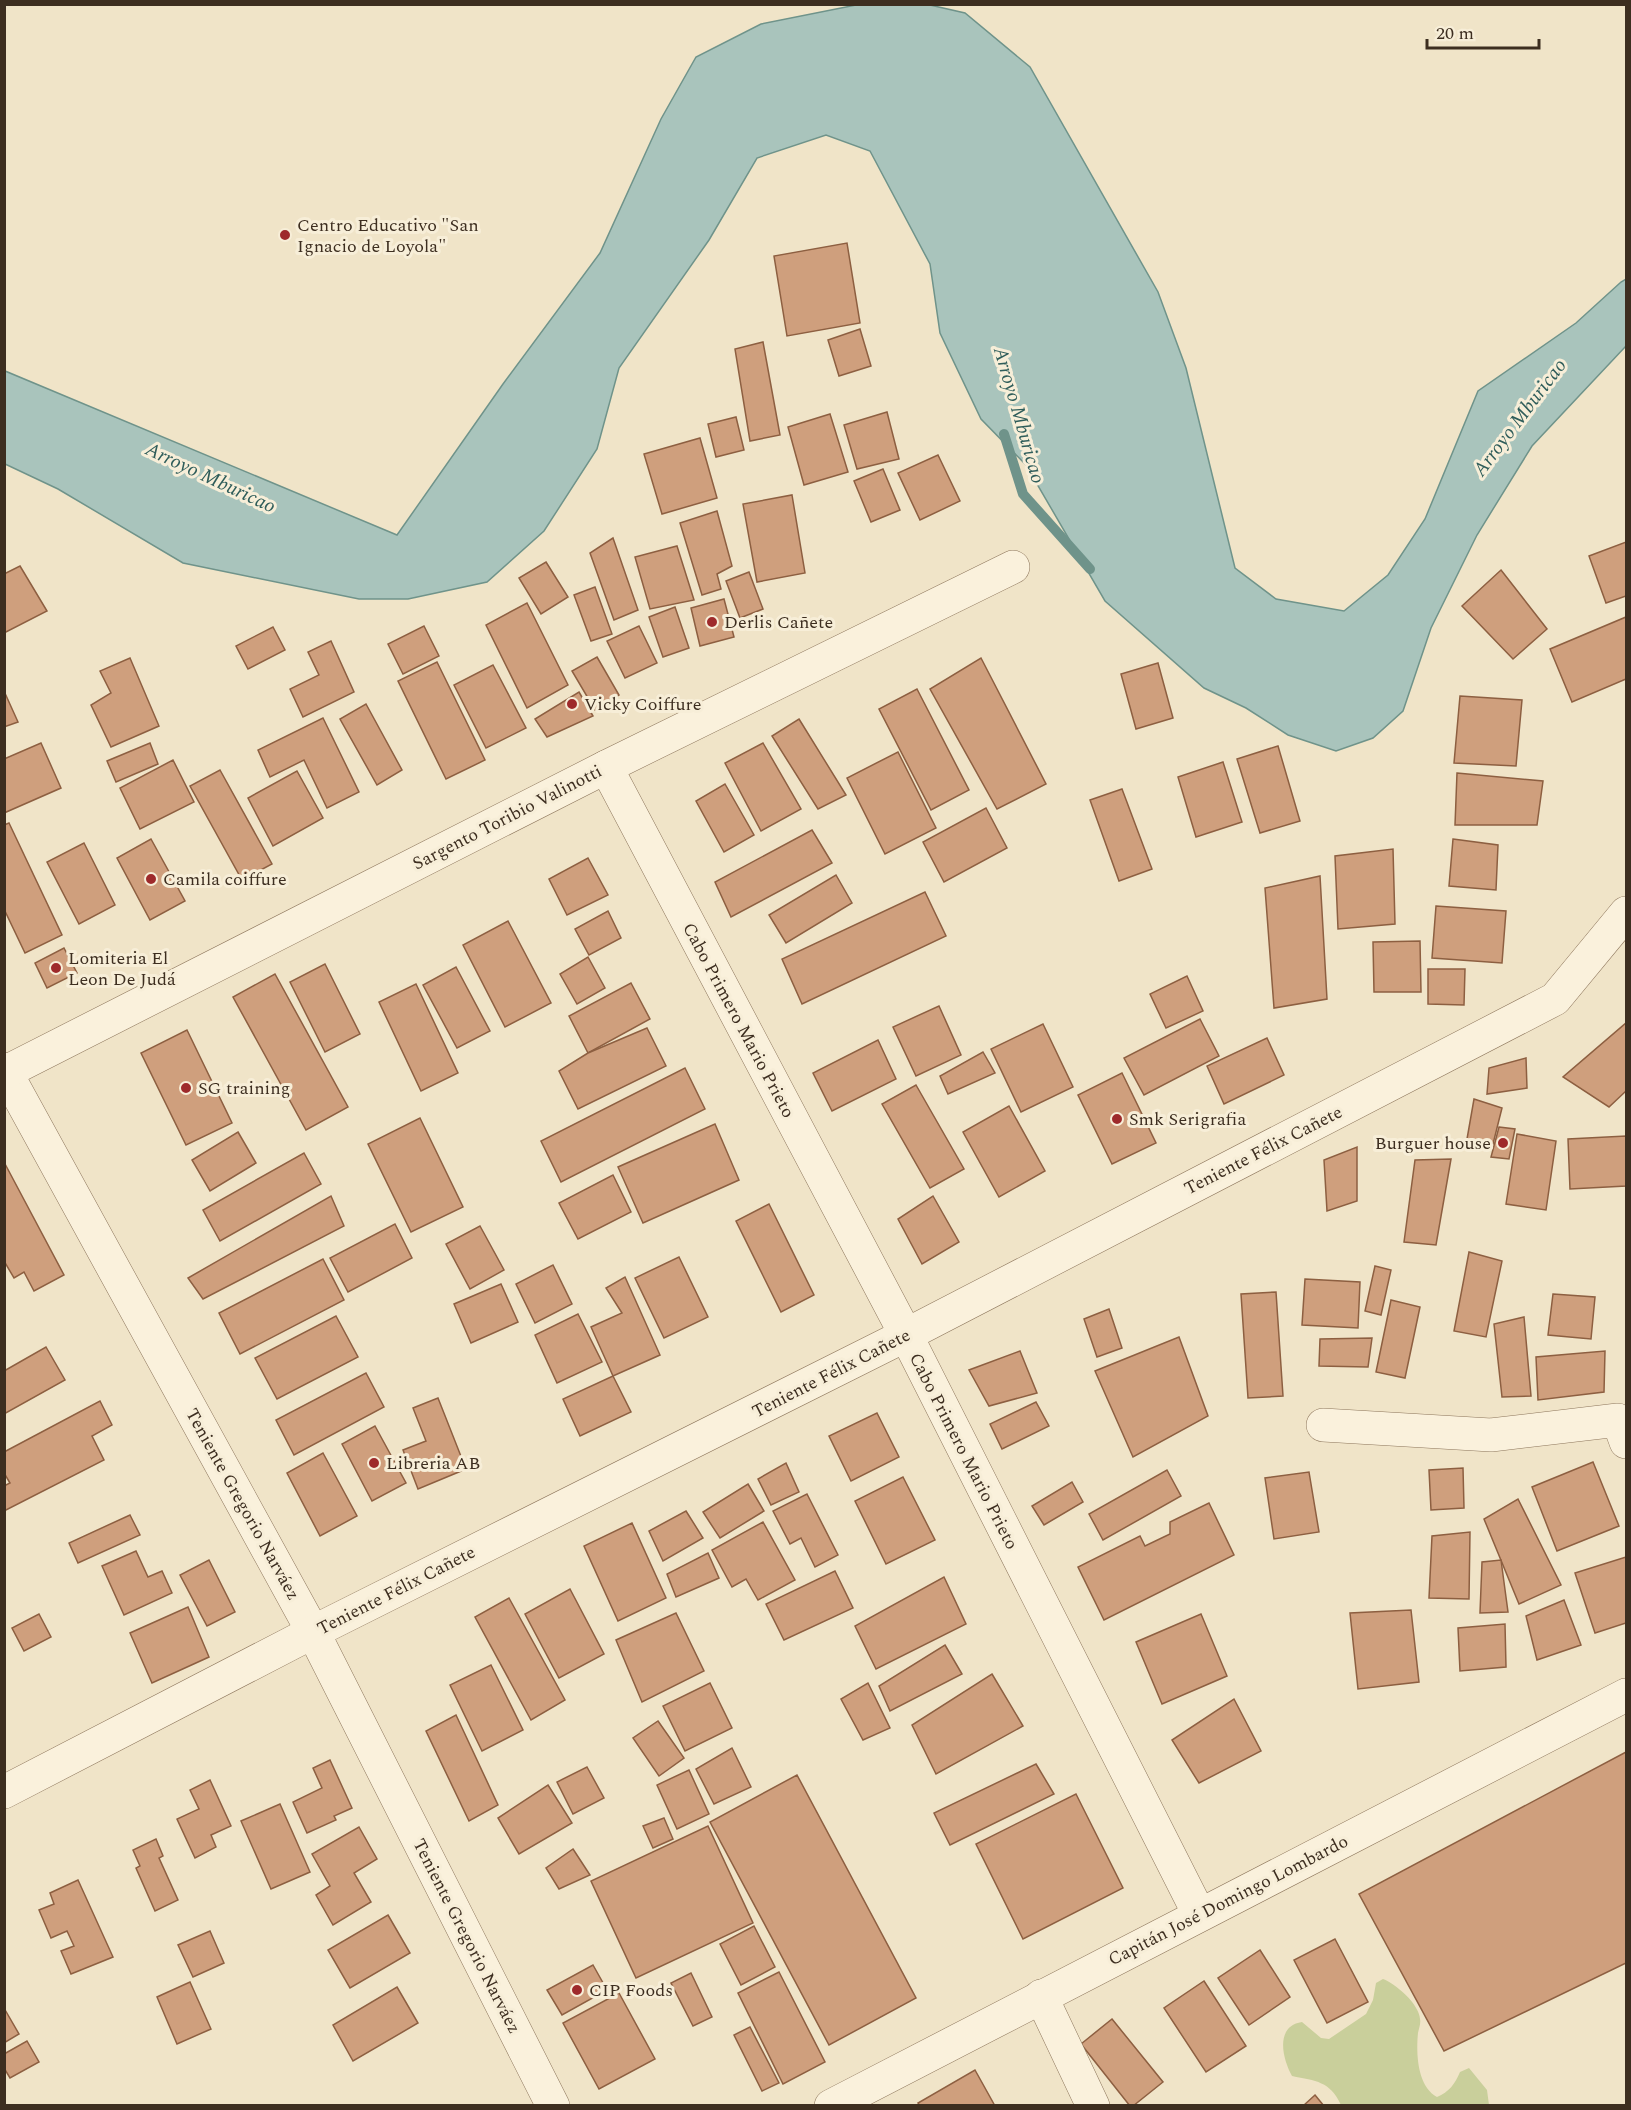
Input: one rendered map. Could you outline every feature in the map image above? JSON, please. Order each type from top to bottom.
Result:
[{"type":"street","name":"Sargento Toribio Valinotti","points":[[5,1072],[606,767],[1013,567]]},
{"type":"street","name":"Cabo Primero Mario Prieto","points":[[606,767],[906,1335],[1199,1914]]},
{"type":"street","name":"Teniente Félix Cañete","points":[[4,1792],[313,1632],[906,1335],[1555,999],[1626,913]]},
{"type":"street","name":"Teniente Gregorio Narváez","points":[[5,1072],[313,1632],[553,2106]]},
{"type":"street","points":[[1323,1425],[1491,1435],[1617,1420],[1626,1442]]},
{"type":"street","name":"Capitán José Domingo Lombardo","points":[[831,2106],[1626,1695]]},
{"type":"street","points":[[1041,1996],[1093,2106]]},
{"type":"green space","points":[[1383,1979],[1406,1995],[1419,2013],[1417,2041],[1419,2068],[1430,2092],[1437,2097],[1445,2093],[1460,2072],[1469,2068],[1487,2090],[1489,2105],[1341,2105],[1332,2091],[1321,2083],[1292,2076],[1288,2069],[1283,2044],[1288,2030],[1293,2025],[1302,2022],[1321,2038],[1329,2039],[1366,2014],[1373,2000],[1376,1983]]},
{"type":"water","points":[[856,5],[930,5],[965,13],[1030,67],[1158,292],[1186,368],[1235,568],[1276,599],[1344,611],[1388,575],[1425,519],[1478,391],[1576,323],[1626,279],[1626,346],[1532,446],[1477,535],[1431,628],[1403,711],[1373,738],[1336,751],[1288,735],[1246,708],[1204,688],[1105,601],[1026,465],[981,419],[940,333],[930,264],[870,151],[826,135],[757,158],[709,240],[619,368],[597,449],[544,531],[487,582],[408,599],[359,599],[183,563],[58,489],[5,464],[5,371],[397,535],[503,384],[600,253],[661,119],[696,57],[761,24]]},
{"type":"building","points":[[847,243],[860,323],[787,336],[774,256]]},
{"type":"building","points":[[860,329],[871,366],[839,376],[828,340]]},
{"type":"building","points":[[763,342],[780,435],[750,441],[735,349]]},
{"type":"building","points":[[887,412],[899,459],[857,469],[844,425]]},
{"type":"building","points":[[830,414],[848,472],[804,485],[788,427]]},
{"type":"building","points":[[736,417],[744,450],[716,457],[708,424]]},
{"type":"building","points":[[700,438],[717,498],[662,514],[644,454]]},
{"type":"building","points":[[938,455],[960,501],[920,520],[898,473]]},
{"type":"building","points":[[883,469],[900,510],[871,522],[854,481]]},
{"type":"building","points":[[792,495],[805,573],[757,582],[743,504]]},
{"type":"building","points":[[717,511],[732,566],[717,574],[721,589],[702,595],[680,523]]},
{"type":"building","points":[[613,538],[638,610],[614,620],[590,553]]},
{"type":"building","points":[[1626,542],[1626,596],[1606,603],[1589,556]]},
{"type":"building","points":[[677,546],[694,600],[650,609],[635,557]]},
{"type":"building","points":[[546,562],[568,597],[541,614],[519,578]]},
{"type":"building","points":[[20,566],[47,611],[4,633],[4,574]]},
{"type":"building","points":[[1501,570],[1547,629],[1513,659],[1462,606]]},
{"type":"building","points":[[749,572],[763,609],[740,618],[726,581]]},
{"type":"building","points":[[595,587],[612,634],[591,641],[574,595]]},
{"type":"building","name":"Derlis Cañete","points":[[724,599],[734,637],[700,646],[691,608]]},
{"type":"building","points":[[527,603],[568,685],[527,708],[486,625]]},
{"type":"building","points":[[675,607],[689,648],[663,657],[649,617]]},
{"type":"building","points":[[1626,617],[1626,679],[1572,702],[1550,649]]},
{"type":"building","points":[[424,626],[439,656],[403,674],[388,644]]},
{"type":"building","points":[[639,626],[657,663],[625,678],[607,641]]},
{"type":"building","points":[[273,627],[285,650],[248,669],[236,646]]},
{"type":"building","points":[[331,641],[354,692],[303,717],[290,689],[319,675],[308,652]]},
{"type":"building","points":[[597,657],[619,695],[595,710],[572,671]]},
{"type":"building","points":[[130,658],[159,726],[111,747],[91,705],[111,693],[100,671]]},
{"type":"building","points":[[981,658],[1046,784],[997,809],[930,689]]},
{"type":"building","points":[[437,662],[485,760],[446,779],[398,681]]},
{"type":"building","points":[[1158,663],[1173,718],[1136,729],[1121,674]]},
{"type":"building","points":[[493,665],[526,728],[486,748],[454,685]]},
{"type":"building","points":[[917,689],[969,790],[931,810],[879,709]]},
{"type":"building","points":[[4,691],[18,722],[4,727]]},
{"type":"building","name":"Vicky Coiffure","points":[[579,692],[593,716],[547,737],[535,719]]},
{"type":"building","points":[[1460,696],[1522,700],[1516,766],[1454,763]]},
{"type":"building","points":[[366,704],[402,770],[377,785],[340,719]]},
{"type":"building","points":[[323,718],[359,792],[327,808],[304,760],[270,777],[258,750]]},
{"type":"building","points":[[799,719],[846,795],[818,809],[772,736]]},
{"type":"building","points":[[41,743],[61,788],[4,813],[4,759]]},
{"type":"building","points":[[150,743],[158,764],[116,782],[107,761]]},
{"type":"building","points":[[763,743],[801,809],[761,831],[725,763]]},
{"type":"building","points":[[1278,746],[1300,821],[1260,833],[1237,759]]},
{"type":"building","points":[[898,752],[936,828],[885,854],[847,778]]},
{"type":"building","points":[[173,760],[194,802],[140,829],[120,788]]},
{"type":"building","points":[[1223,762],[1242,822],[1196,837],[1178,777]]},
{"type":"building","points":[[220,770],[272,864],[242,880],[190,786]]},
{"type":"building","points":[[297,771],[323,818],[273,846],[248,798]]},
{"type":"building","points":[[1457,773],[1543,781],[1537,825],[1455,825]]},
{"type":"building","points":[[725,784],[754,835],[724,852],[696,801]]},
{"type":"building","points":[[1122,789],[1152,869],[1119,881],[1090,800]]},
{"type":"building","points":[[986,808],[1007,848],[944,882],[923,842]]},
{"type":"building","points":[[9,823],[62,935],[25,953],[4,909],[4,825]]},
{"type":"building","points":[[812,830],[832,863],[731,917],[715,882]]},
{"type":"building","name":"Camila coiffure","points":[[151,839],[185,901],[150,920],[117,858]]},
{"type":"building","points":[[1453,839],[1498,845],[1496,890],[1449,886]]},
{"type":"building","points":[[84,843],[115,905],[79,924],[47,862]]},
{"type":"building","points":[[1393,849],[1395,924],[1338,929],[1335,856]]},
{"type":"building","points":[[588,858],[608,895],[567,915],[549,879]]},
{"type":"building","points":[[836,875],[852,903],[786,943],[769,915]]},
{"type":"building","points":[[1320,876],[1327,999],[1274,1008],[1265,888]]},
{"type":"building","points":[[925,892],[946,936],[802,1004],[782,959]]},
{"type":"building","points":[[1436,906],[1506,911],[1502,963],[1432,958]]},
{"type":"building","points":[[608,911],[621,938],[589,955],[575,929]]},
{"type":"building","points":[[508,921],[551,1003],[505,1027],[463,945]]},
{"type":"building","points":[[1420,941],[1421,992],[1374,992],[1373,942]]},
{"type":"building","name":"Lomiteria El Leon De Judá","points":[[64,948],[77,973],[47,988],[35,963]]},
{"type":"building","points":[[588,957],[605,988],[577,1004],[560,974]]},
{"type":"building","points":[[325,964],[360,1034],[325,1052],[290,982]]},
{"type":"building","points":[[456,967],[490,1031],[457,1048],[423,985]]},
{"type":"building","points":[[1428,969],[1465,969],[1464,1005],[1428,1004]]},
{"type":"building","points":[[275,974],[348,1107],[306,1130],[233,997]]},
{"type":"building","points":[[1187,976],[1203,1011],[1166,1028],[1150,994]]},
{"type":"building","points":[[631,983],[650,1019],[588,1053],[569,1016]]},
{"type":"building","points":[[416,984],[458,1073],[421,1091],[379,1002]]},
{"type":"building","points":[[939,1006],[961,1055],[916,1076],[893,1027]]},
{"type":"building","points":[[1200,1019],[1219,1056],[1144,1095],[1124,1058]]},
{"type":"building","points":[[1626,1023],[1626,1091],[1609,1107],[1563,1077]]},
{"type":"building","points":[[1043,1024],[1073,1087],[1021,1112],[991,1049]]},
{"type":"building","points":[[647,1028],[666,1066],[578,1109],[559,1071],[588,1053]]},
{"type":"building","name":"SG training","points":[[187,1030],[232,1123],[186,1145],[141,1053]]},
{"type":"building","points":[[1267,1038],[1284,1075],[1224,1104],[1207,1066]]},
{"type":"building","points":[[878,1040],[896,1079],[832,1111],[813,1073]]},
{"type":"building","points":[[983,1052],[995,1073],[948,1094],[940,1076]]},
{"type":"building","points":[[1526,1058],[1527,1088],[1487,1094],[1489,1068]]},
{"type":"building","points":[[685,1068],[705,1109],[561,1182],[541,1141]]},
{"type":"building","name":"Smk Serigrafia","points":[[1122,1073],[1156,1143],[1112,1164],[1078,1095]]},
{"type":"building","points":[[916,1085],[964,1169],[930,1188],[882,1104]]},
{"type":"building","points":[[1474,1099],[1502,1108],[1493,1144],[1467,1139]]},
{"type":"building","points":[[1009,1106],[1045,1171],[999,1197],[963,1132]]},
{"type":"building","points":[[420,1118],[463,1207],[411,1232],[368,1144]]},
{"type":"building","points":[[715,1124],[739,1180],[643,1223],[618,1167]]},
{"type":"building","name":"Burguer house","points":[[1499,1127],[1515,1129],[1509,1159],[1491,1157]]},
{"type":"building","points":[[238,1132],[256,1163],[210,1191],[192,1160]]},
{"type":"building","points":[[1517,1134],[1556,1141],[1546,1210],[1506,1204]]},
{"type":"building","points":[[1626,1136],[1626,1186],[1570,1189],[1568,1139]]},
{"type":"building","points":[[1357,1147],[1357,1201],[1327,1211],[1324,1160]]},
{"type":"building","points":[[304,1153],[321,1184],[220,1241],[203,1210]]},
{"type":"building","points":[[1451,1159],[1436,1245],[1404,1242],[1415,1160]]},
{"type":"building","points":[[4,1162],[64,1275],[34,1291],[24,1272],[14,1278],[4,1261]]},
{"type":"building","points":[[613,1175],[631,1212],[578,1239],[559,1203]]},
{"type":"building","points":[[331,1196],[344,1226],[203,1299],[188,1278]]},
{"type":"building","points":[[933,1196],[959,1242],[922,1264],[898,1219]]},
{"type":"building","points":[[769,1204],[814,1295],[781,1312],[736,1221]]},
{"type":"building","points":[[395,1224],[412,1258],[348,1292],[330,1258]]},
{"type":"building","points":[[480,1226],[504,1270],[470,1289],[446,1244]]},
{"type":"building","points":[[1469,1252],[1502,1261],[1486,1337],[1454,1331]]},
{"type":"building","points":[[679,1257],[708,1317],[664,1338],[635,1278]]},
{"type":"building","points":[[323,1259],[344,1300],[240,1354],[219,1313]]},
{"type":"building","points":[[553,1265],[572,1304],[535,1323],[516,1284]]},
{"type":"building","points":[[1375,1266],[1391,1270],[1381,1315],[1365,1311]]},
{"type":"building","points":[[625,1277],[660,1355],[613,1376],[591,1327],[622,1313],[606,1288]]},
{"type":"building","points":[[1305,1279],[1360,1282],[1358,1328],[1302,1325]]},
{"type":"building","points":[[501,1284],[518,1322],[471,1343],[454,1304]]},
{"type":"building","points":[[1276,1292],[1283,1396],[1248,1398],[1241,1294]]},
{"type":"building","points":[[1553,1294],[1595,1297],[1591,1339],[1548,1335]]},
{"type":"building","points":[[1391,1300],[1420,1307],[1405,1378],[1376,1372]]},
{"type":"building","points":[[1109,1309],[1122,1348],[1097,1357],[1084,1319]]},
{"type":"building","points":[[578,1314],[602,1362],[557,1383],[535,1335]]},
{"type":"building","points":[[336,1316],[358,1357],[277,1399],[255,1358]]},
{"type":"building","points":[[1524,1317],[1531,1396],[1502,1397],[1494,1324]]},
{"type":"building","points":[[1179,1337],[1208,1416],[1133,1457],[1095,1371]]},
{"type":"building","points":[[1372,1338],[1368,1367],[1319,1366],[1320,1339]]},
{"type":"building","points":[[46,1347],[65,1380],[4,1414],[4,1371]]},
{"type":"building","points":[[1020,1351],[1037,1393],[989,1406],[969,1370]]},
{"type":"building","points":[[1605,1351],[1604,1392],[1538,1400],[1536,1357]]},
{"type":"building","points":[[366,1373],[384,1407],[294,1455],[276,1420]]},
{"type":"building","points":[[613,1376],[631,1412],[580,1436],[563,1399]]},
{"type":"building","points":[[438,1398],[466,1469],[418,1489],[403,1450],[426,1441],[413,1408]]},
{"type":"building","points":[[100,1401],[112,1425],[92,1436],[104,1460],[4,1511],[4,1486],[10,1483],[4,1473],[4,1452]]},
{"type":"building","points":[[1036,1402],[1049,1426],[1002,1449],[990,1424]]},
{"type":"building","points":[[877,1413],[899,1457],[851,1481],[829,1436]]},
{"type":"building","name":"Libreria AB","points":[[375,1426],[406,1483],[372,1501],[342,1444]]},
{"type":"building","points":[[323,1453],[357,1516],[320,1536],[287,1473]]},
{"type":"building","points":[[1593,1462],[1619,1526],[1557,1551],[1532,1487]]},
{"type":"building","points":[[786,1463],[799,1492],[771,1505],[758,1479]]},
{"type":"building","points":[[1463,1468],[1464,1508],[1431,1510],[1429,1470]]},
{"type":"building","points":[[1167,1470],[1181,1496],[1103,1540],[1089,1514]]},
{"type":"building","points":[[1309,1472],[1319,1532],[1274,1539],[1265,1478]]},
{"type":"building","points":[[903,1477],[935,1540],[886,1564],[855,1501]]},
{"type":"building","points":[[1072,1482],[1083,1502],[1044,1525],[1032,1506]]},
{"type":"building","points":[[748,1484],[764,1511],[720,1538],[703,1512]]},
{"type":"building","points":[[807,1494],[838,1555],[815,1567],[801,1538],[790,1544],[773,1511]]},
{"type":"building","points":[[1518,1499],[1561,1585],[1519,1604],[1484,1519]]},
{"type":"building","points":[[1209,1503],[1234,1555],[1104,1620],[1078,1567],[1140,1536],[1145,1546],[1170,1534],[1170,1522]]},
{"type":"building","points":[[686,1511],[703,1538],[663,1561],[649,1531]]},
{"type":"building","points":[[130,1515],[140,1535],[78,1563],[69,1543]]},
{"type":"building","points":[[763,1522],[795,1580],[758,1600],[746,1579],[732,1587],[712,1550]]},
{"type":"building","points":[[632,1523],[666,1598],[618,1621],[584,1546]]},
{"type":"building","points":[[1470,1532],[1469,1599],[1429,1598],[1432,1536]]},
{"type":"building","points":[[136,1551],[148,1577],[162,1571],[172,1593],[124,1615],[102,1566]]},
{"type":"building","points":[[708,1553],[719,1578],[676,1597],[667,1574]]},
{"type":"building","points":[[1626,1557],[1626,1623],[1595,1633],[1575,1573]]},
{"type":"building","points":[[209,1560],[235,1612],[207,1626],[180,1575]]},
{"type":"building","points":[[1501,1560],[1508,1612],[1480,1613],[1482,1562]]},
{"type":"building","points":[[835,1571],[853,1608],[784,1640],[766,1604]]},
{"type":"building","points":[[944,1577],[966,1624],[876,1669],[855,1626]]},
{"type":"building","points":[[570,1589],[604,1654],[559,1678],[525,1614]]},
{"type":"building","points":[[509,1598],[565,1700],[531,1720],[475,1617]]},
{"type":"building","points":[[1564,1600],[1581,1645],[1537,1660],[1526,1616]]},
{"type":"building","points":[[188,1607],[209,1657],[152,1683],[130,1633]]},
{"type":"building","points":[[1411,1610],[1419,1682],[1358,1689],[1350,1613]]},
{"type":"building","points":[[676,1613],[704,1671],[642,1702],[616,1640]]},
{"type":"building","points":[[39,1614],[51,1637],[24,1651],[12,1628]]},
{"type":"building","points":[[1201,1614],[1227,1676],[1162,1704],[1136,1642]]},
{"type":"building","points":[[1505,1624],[1506,1667],[1460,1671],[1458,1628]]},
{"type":"building","points":[[945,1645],[962,1674],[890,1711],[879,1686]]},
{"type":"building","points":[[491,1665],[523,1730],[482,1751],[450,1685]]},
{"type":"building","points":[[992,1674],[1023,1726],[936,1774],[912,1725]]},
{"type":"building","points":[[710,1683],[732,1728],[685,1751],[663,1706]]},
{"type":"building","points":[[868,1683],[890,1728],[863,1740],[841,1699]]},
{"type":"building","points":[[1234,1699],[1261,1751],[1199,1783],[1172,1740]]},
{"type":"building","points":[[456,1715],[498,1805],[469,1821],[426,1731]]},
{"type":"building","points":[[658,1721],[684,1758],[659,1776],[633,1738]]},
{"type":"building","points":[[732,1748],[751,1787],[714,1804],[696,1769]]},
{"type":"building","points":[[1626,1752],[1626,1963],[1444,2051],[1359,1894]]},
{"type":"building","points":[[330,1760],[352,1808],[334,1816],[336,1820],[307,1833],[293,1802],[322,1788],[313,1768]]},
{"type":"building","points":[[1036,1764],[1054,1794],[950,1845],[934,1813]]},
{"type":"building","points":[[587,1767],[604,1798],[573,1814],[557,1782]]},
{"type":"building","points":[[689,1770],[709,1814],[677,1829],[657,1785]]},
{"type":"building","points":[[797,1775],[916,1998],[829,2045],[710,1822]]},
{"type":"building","points":[[210,1780],[231,1826],[211,1835],[216,1847],[195,1858],[177,1819],[199,1809],[190,1790]]},
{"type":"building","points":[[548,1785],[572,1823],[519,1854],[498,1818]]},
{"type":"building","points":[[1076,1794],[1123,1888],[1023,1939],[976,1844]]},
{"type":"building","points":[[280,1804],[310,1872],[271,1889],[241,1821]]},
{"type":"building","points":[[664,1818],[673,1839],[653,1848],[643,1826]]},
{"type":"building","points":[[708,1826],[753,1923],[636,1978],[591,1881]]},
{"type":"building","points":[[359,1827],[377,1859],[354,1873],[371,1902],[333,1925],[316,1895],[330,1886],[312,1854]]},
{"type":"building","points":[[156,1839],[163,1856],[159,1858],[178,1900],[155,1911],[136,1868],[140,1866],[133,1850]]},
{"type":"building","points":[[573,1849],[590,1875],[559,1889],[546,1868]]},
{"type":"building","points":[[78,1880],[113,1957],[71,1974],[61,1951],[74,1946],[67,1931],[51,1938],[39,1910],[54,1904],[50,1893]]},
{"type":"building","points":[[388,1915],[410,1953],[350,1988],[328,1950]]},
{"type":"building","points":[[754,1926],[775,1967],[741,1985],[720,1944]]},
{"type":"building","points":[[210,1931],[224,1963],[193,1977],[178,1945]]},
{"type":"building","points":[[1335,1939],[1368,2002],[1327,2023],[1294,1960]]},
{"type":"building","points":[[1260,1950],[1290,1997],[1249,2025],[1218,1978]]},
{"type":"building","name":"CIP Foods","points":[[593,1965],[607,1990],[562,2015],[547,1990]]},
{"type":"building","points":[[779,1972],[825,2062],[783,2084],[738,1993]]},
{"type":"building","points":[[691,1973],[712,2017],[693,2026],[671,1983]]},
{"type":"building","points":[[1204,1981],[1246,2046],[1206,2072],[1164,2008]]},
{"type":"building","points":[[190,1982],[211,2029],[177,2044],[157,1997]]},
{"type":"building","points":[[397,1987],[418,2023],[353,2061],[333,2025]]},
{"type":"building","points":[[619,1993],[655,2059],[599,2089],[563,2023]]},
{"type":"building","points":[[4,2008],[19,2034],[4,2043]]},
{"type":"building","points":[[1112,2019],[1163,2082],[1133,2106],[1130,2106],[1081,2044]]},
{"type":"building","points":[[750,2027],[779,2083],[762,2091],[734,2035]]},
{"type":"building","points":[[27,2041],[39,2062],[10,2078],[4,2068],[4,2054]]},
{"type":"building","points":[[975,2070],[995,2106],[920,2106],[918,2103]]},
{"type":"building","points":[[1315,2095],[1324,2106],[1303,2106]]},
{"type":"waterway","name":"Arroyo Mburicao","points":[[1004,434],[1023,494],[1090,569]]},
{"type":"place","name":"Centro Educativo \"San Ignacio de Loyola\"","points":[[285,235]]},
{"type":"place","name":"Derlis Cañete","points":[[712,622]]},
{"type":"place","name":"Vicky Coiffure","points":[[572,704]]},
{"type":"place","name":"Camila coiffure","points":[[151,879]]},
{"type":"place","name":"Lomiteria El Leon De Judá","points":[[56,968]]},
{"type":"place","name":"SG training","points":[[186,1088]]},
{"type":"place","name":"Smk Serigrafia","points":[[1117,1119]]},
{"type":"place","name":"Burguer house","points":[[1503,1143]]},
{"type":"place","name":"Libreria AB","points":[[374,1463]]},
{"type":"place","name":"CIP Foods","points":[[577,1990]]}]
